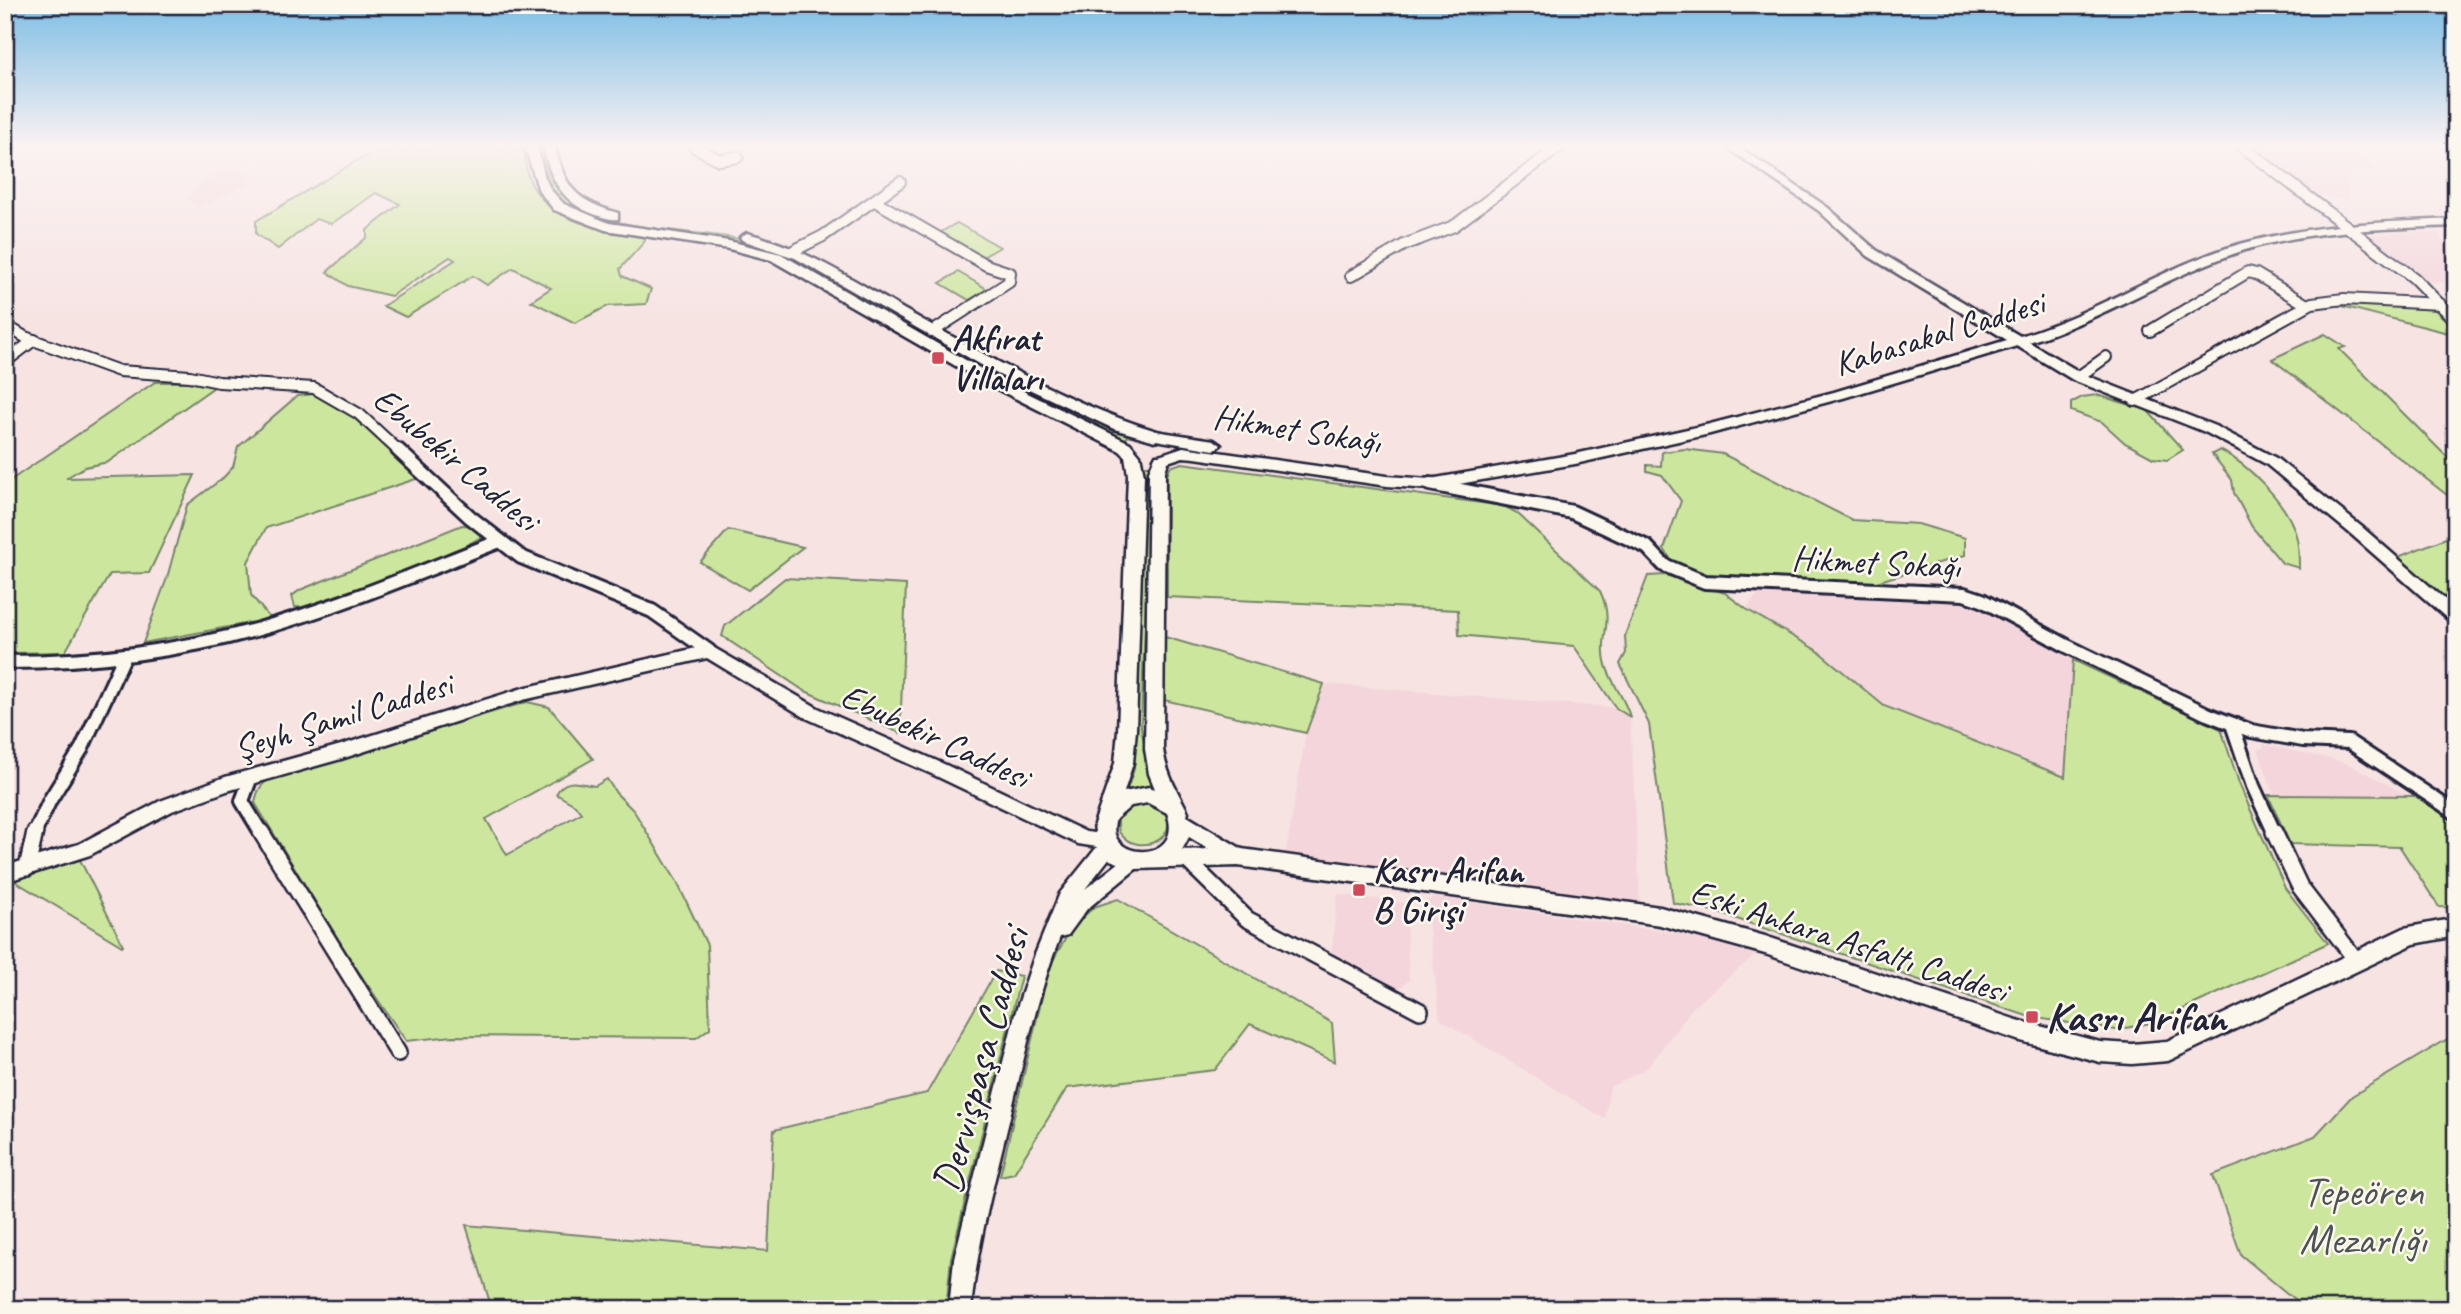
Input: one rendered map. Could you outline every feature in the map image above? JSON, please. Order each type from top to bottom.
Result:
[{"type":"main road","points":[[562,208],[605,226],[627,231],[729,245],[776,257],[992,381],[1118,441],[1132,455],[1145,462],[1161,458],[1168,448],[1164,440],[1119,425],[1014,376],[793,251],[744,236],[646,223],[592,208]]},
{"type":"main road","points":[[1155,436],[1142,437],[1130,447],[1136,475],[1127,730],[1124,763],[1104,824],[1108,843],[1118,854],[1140,861],[1168,852],[1181,833],[1179,817]]},
{"type":"main road","name":"Eski Ankara Asfaltı Caddesi","points":[[1161,458],[1157,471],[1153,749],[1159,777],[1179,817]]},
{"type":"main road","name":"Eski Ankara Asfaltı Caddesi","points":[[1108,814],[1125,799],[1149,795],[1170,804],[1179,817],[1238,857]]},
{"type":"main road","name":"Eski Ankara Asfaltı Caddesi","points":[[1140,861],[1184,857],[1238,857],[1660,916],[1765,945],[2017,1030],[2100,1052],[2132,1054],[2168,1051],[2411,935],[2456,928]]},
{"type":"street","points":[[793,251],[823,236],[864,208]]},
{"type":"street","points":[[888,208],[986,265],[1010,273],[1009,282],[932,332]]},
{"type":"street","points":[[1351,276],[1404,245],[1454,226],[1477,208]]},
{"type":"street","points":[[1822,208],[1872,253],[2078,377],[2210,429],[2271,461],[2357,531],[2456,618]]},
{"type":"street","points":[[2320,208],[2414,278],[2456,321]]},
{"type":"street","name":"Kabasakal Caddesi","points":[[1430,484],[1575,459],[1710,429],[1838,395],[2019,341],[2082,319],[2216,256],[2274,239],[2343,227],[2456,222]]},
{"type":"street","points":[[2150,331],[2248,272],[2256,274],[2307,305]]},
{"type":"street","points":[[2135,401],[2307,305],[2344,299],[2440,304]]},
{"type":"street","name":"Ebubekir Caddesi","points":[[5,325],[34,340],[119,371],[190,376],[219,382],[314,388],[359,414],[470,517],[521,557],[652,611],[709,651],[812,713],[940,770],[1073,835],[1108,843]]},
{"type":"street","points":[[5,362],[34,340]]},
{"type":"street","points":[[2078,377],[2106,357]]},
{"type":"street","name":"Hikmet Sokağı","points":[[1155,436],[1294,457],[1562,510],[1598,522],[1647,547],[1664,565],[1706,582],[1964,594],[1982,600],[2067,646],[2232,724],[2251,731],[2303,740],[2348,743],[2456,813]]},
{"type":"street","name":"Hikmet Sokağı","points":[[1161,458],[1183,452],[1195,453],[1387,481],[1430,484]]},
{"type":"street","points":[[5,662],[125,655],[222,638],[338,604],[500,541]]},
{"type":"street","name":"Şeyh Şamil Caddesi","points":[[5,874],[83,850],[178,801],[251,777],[523,694],[709,651]]},
{"type":"street","points":[[27,869],[33,836],[82,748],[125,655]]},
{"type":"street","points":[[2232,724],[2253,786],[2300,887],[2356,960]]},
{"type":"street","points":[[251,777],[242,801],[398,1054]]},
{"type":"street","name":"Dervişpaşa Caddesi","points":[[960,1309],[965,1259],[1026,1014],[1043,957],[1066,899],[1108,843]]},
{"type":"street","points":[[1184,857],[1247,919],[1420,1011]]},
{"type":"street","points":[[1043,957],[1081,903],[1140,861]]},
{"type":"shaded area","points":[[2437,232],[2456,260],[2456,282],[2426,282],[2366,235]]},
{"type":"shaded area","points":[[1760,592],[1978,604],[2073,660],[2066,777],[1884,706],[1818,651],[1746,609]]},
{"type":"shaded area","points":[[1324,684],[1616,708],[1630,717],[1640,902],[1286,853],[1306,733]]},
{"type":"shaded area","points":[[2263,744],[2346,763],[2409,796],[2275,796],[2258,749],[2264,748]]},
{"type":"shaded area","points":[[1338,894],[1405,903],[1409,980],[1397,990],[1331,956]]},
{"type":"shaded area","points":[[1435,897],[1687,935],[1755,955],[1693,1007],[1647,1068],[1610,1087],[1605,1119],[1440,1019],[1426,902]]},
{"type":"green space","points":[[277,208],[354,208],[331,224],[316,219],[278,249],[256,234],[256,221]]},
{"type":"green space","points":[[395,208],[552,208],[567,217],[598,228],[645,237],[645,241],[620,269],[622,276],[651,289],[646,304],[608,306],[575,323],[531,301],[551,288],[513,268],[487,285],[473,276],[406,317],[383,306],[455,260],[450,257],[391,296],[348,286],[327,272],[367,237],[367,230]]},
{"type":"green space","points":[[573,208],[582,208],[603,218],[630,224],[759,244],[829,276],[824,279],[787,257],[754,246],[624,226]]},
{"type":"green space","points":[[957,223],[1000,247],[979,259],[936,235]]},
{"type":"green space","points":[[958,272],[987,289],[969,300],[940,283]]},
{"type":"green space","points":[[839,282],[987,369],[1130,435],[1125,439],[988,374],[834,284]]},
{"type":"green space","points":[[2330,303],[2432,307],[2456,330],[2456,335]]},
{"type":"green space","points":[[2325,334],[2345,347],[2339,349],[2456,466],[2456,502],[2272,359]]},
{"type":"green space","points":[[155,382],[187,382],[214,387],[108,462],[85,467],[66,478],[195,475],[149,573],[110,574],[65,652],[5,653],[5,484]]},
{"type":"green space","points":[[314,394],[352,416],[419,478],[266,528],[248,562],[251,595],[269,617],[143,643],[167,578],[187,505],[223,478],[233,467],[238,447],[297,396]]},
{"type":"green space","points":[[2097,395],[2147,410],[2183,450],[2167,460],[2153,458],[2125,443],[2102,422],[2071,411],[2071,403],[2082,397]]},
{"type":"green space","points":[[1685,449],[1723,454],[1852,520],[1918,524],[1965,538],[1965,555],[1873,583],[1705,576],[1672,561],[1664,549],[1681,501],[1662,475],[1647,471],[1647,465],[1661,466],[1662,452]]},
{"type":"green space","points":[[2220,450],[2243,465],[2266,486],[2285,511],[2297,539],[2299,568],[2282,563],[2252,527],[2234,493],[2232,480],[2212,454]]},
{"type":"green space","points":[[1182,463],[1504,506],[1517,513],[1600,591],[1607,620],[1605,661],[1630,717],[1616,708],[1574,646],[1459,635],[1458,610],[1167,597],[1167,476],[1170,467]]},
{"type":"green space","points":[[1143,466],[1151,466],[1141,727],[1152,786],[1127,790],[1134,769]]},
{"type":"green space","points":[[462,525],[476,526],[484,535],[420,567],[361,591],[311,606],[295,607],[292,596],[300,590]]},
{"type":"green space","points":[[728,530],[803,547],[748,590],[700,562]]},
{"type":"green space","points":[[2456,534],[2456,609],[2398,557]]},
{"type":"green space","points":[[1665,575],[1725,593],[1746,609],[1818,651],[1884,706],[2065,777],[2073,660],[2221,729],[2240,786],[2285,888],[2328,943],[2155,1022],[2116,1030],[2030,1017],[1713,911],[1673,903],[1649,724],[1620,664],[1626,653],[1625,635],[1648,576]]},
{"type":"green space","points":[[785,578],[906,585],[900,733],[803,690],[722,636],[725,626]]},
{"type":"green space","points":[[1165,637],[1324,684],[1306,733],[1164,700]]},
{"type":"green space","points":[[527,702],[549,707],[593,759],[486,819],[507,855],[581,813],[575,805],[556,794],[560,788],[573,782],[595,786],[607,779],[616,793],[634,811],[677,882],[707,945],[710,1028],[696,1038],[453,1036],[406,1041],[354,965],[255,803],[261,786],[276,776]]},
{"type":"green space","points":[[2268,795],[2415,796],[2456,823],[2456,908],[2439,907],[2400,847],[2290,844]]},
{"type":"green space","points":[[1151,802],[1165,810],[1167,830],[1154,842],[1145,844],[1127,840],[1119,832],[1121,813],[1131,807]]},
{"type":"green space","points":[[79,858],[123,945],[122,946],[13,880]]},
{"type":"green space","points":[[1118,899],[1332,1023],[1335,1062],[1250,1024],[1215,1070],[1067,1088],[1014,1173],[1000,1176],[1049,967],[1072,927],[1094,907]]},
{"type":"green space","points":[[996,971],[1021,976],[951,1258],[946,1309],[492,1309],[466,1225],[768,1251],[774,1130],[927,1093]]},
{"type":"green space","name":"Tepeören Mezarlığı","points":[[2456,1034],[2456,1309],[2306,1309],[2241,1255],[2213,1175],[2315,1136],[2352,1096]]},
{"type":"place","name":"Akfırat Villaları","points":[[938,358]]},
{"type":"place","name":"Kasrı Arifan B Girişi","points":[[1359,890]]},
{"type":"place","name":"Kasrı Arifan","points":[[2032,1017]]}]
